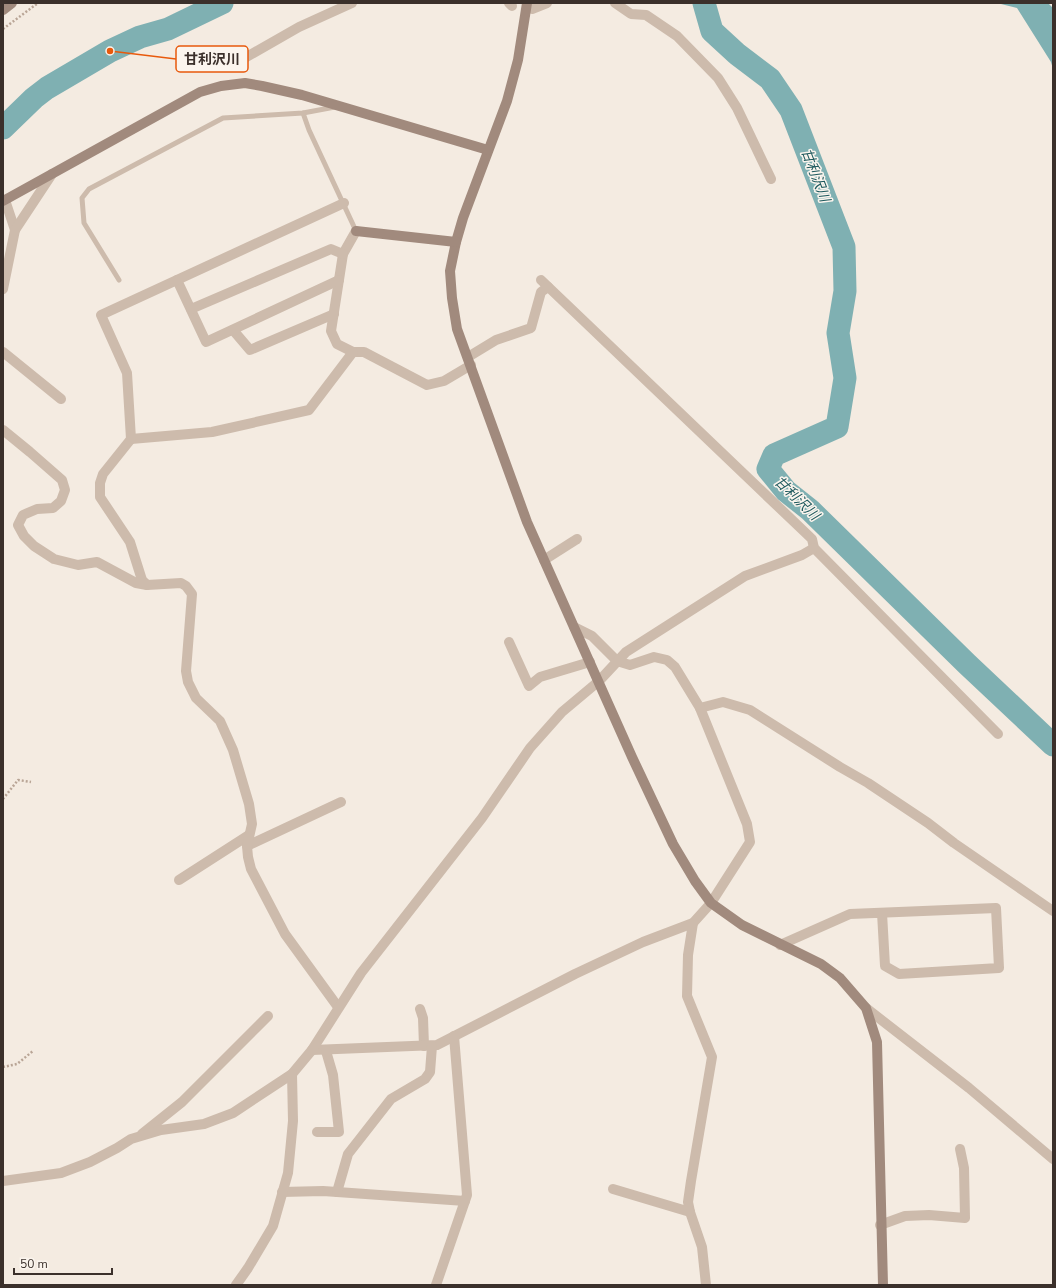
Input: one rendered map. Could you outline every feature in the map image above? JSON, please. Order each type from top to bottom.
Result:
[{"type":"street","points":[[3,10],[12,3]]},
{"type":"street","points":[[243,59],[299,27],[352,3]]},
{"type":"street","points":[[547,3],[530,6],[507,101],[463,218],[450,271],[452,298],[457,329],[527,522],[673,844],[695,881],[711,903],[742,925],[821,964],[834,973],[866,1008],[970,1088],[1053,1159]]},
{"type":"street","points":[[615,3],[631,14],[646,15],[677,36],[718,78],[737,108],[771,179]]},
{"type":"street","points":[[15,230],[4,201],[200,92],[221,86],[245,83],[262,86],[339,106],[488,150]]},
{"type":"street","points":[[3,289],[15,230],[52,174]]},
{"type":"street","points":[[147,585],[142,580],[130,542],[100,497],[100,483],[104,474],[131,439],[127,373],[101,315],[344,203]]},
{"type":"street","points":[[456,242],[356,231],[343,254],[331,331],[337,344],[353,352],[364,352],[427,385],[444,381],[496,340],[531,328],[544,283],[812,539],[814,548],[998,734]]},
{"type":"street","points":[[191,309],[331,249],[343,254]]},
{"type":"street","points":[[177,280],[206,342],[339,280]]},
{"type":"street","points":[[233,330],[250,350],[334,314]]},
{"type":"street","points":[[3,352],[61,399]]},
{"type":"street","points":[[131,439],[212,432],[309,410],[353,352]]},
{"type":"street","points":[[3,430],[62,480],[65,490],[61,501],[53,508],[36,509],[23,515],[18,525],[24,536],[34,546],[54,559],[78,565],[97,562],[136,583],[147,585],[181,583],[186,586],[192,594],[186,671],[188,682],[196,698],[220,721],[233,750],[249,804],[252,824],[247,846],[251,868],[285,934],[338,1007]]},
{"type":"street","points":[[544,560],[577,539]]},
{"type":"street","points":[[3,1181],[61,1173],[90,1162],[131,1139],[161,1130],[204,1124],[233,1113],[292,1074],[312,1050],[361,973],[482,818],[530,748],[562,712],[599,681],[626,652],[744,576],[802,555],[814,548]]},
{"type":"street","points":[[312,1050],[326,1051],[437,1045],[575,974],[643,942],[693,923],[711,903],[750,842],[747,824],[700,708],[675,667],[667,660],[654,657],[630,665],[617,661],[592,636],[574,627]]},
{"type":"street","points":[[509,642],[529,686],[540,677],[590,662]]},
{"type":"street","points":[[700,708],[723,702],[750,710],[868,783],[928,823],[954,843],[1053,911]]},
{"type":"street","points":[[247,846],[341,802]]},
{"type":"street","points":[[179,880],[249,835]]},
{"type":"street","points":[[780,945],[850,914],[996,908],[999,968],[899,974],[885,966],[882,913]]},
{"type":"street","points":[[693,923],[688,956],[687,996],[712,1057],[688,1202],[702,1247],[706,1285]]},
{"type":"street","points":[[866,1008],[876,1042],[879,1095],[882,1285]]},
{"type":"street","points":[[337,1192],[348,1154],[391,1099],[425,1079],[430,1072],[428,1046],[420,1010]]},
{"type":"street","points":[[139,1137],[182,1102],[268,1016]]},
{"type":"street","points":[[436,1285],[467,1195],[454,1036]]},
{"type":"street","points":[[317,1132],[339,1132],[333,1075],[326,1051]]},
{"type":"street","points":[[236,1285],[273,1226],[288,1173],[293,1121],[292,1074]]},
{"type":"street","points":[[880,1225],[905,1216],[929,1215],[965,1218],[964,1168],[960,1149]]},
{"type":"street","points":[[614,1189],[690,1212]]},
{"type":"street","points":[[282,1192],[323,1191],[465,1201]]},
{"type":"lane","points":[[119,280],[84,223],[82,198],[89,189],[223,118],[303,113],[339,106]]},
{"type":"lane","points":[[303,113],[309,130],[356,231]]},
{"type":"path","points":[[3,29],[38,3]]},
{"type":"path","points":[[3,799],[18,780],[31,782]]},
{"type":"path","points":[[3,1068],[17,1064],[33,1051]]},
{"type":"water","points":[[997,3],[1048,3],[1053,8],[1053,69],[1051,62],[1017,8]]},
{"type":"waterway","name":"甘利沢川","points":[[3,128],[34,98],[47,88],[110,51],[140,37],[168,29],[222,3]]},
{"type":"waterway","name":"甘利沢川","points":[[704,3],[712,31],[737,54],[770,79],[791,110],[844,247],[845,291],[838,333],[845,378],[837,427],[774,455],[768,469],[786,491],[810,510],[967,664],[1053,745]]},
{"type":"place","name":"甘利沢川","points":[[110,51]]}]
